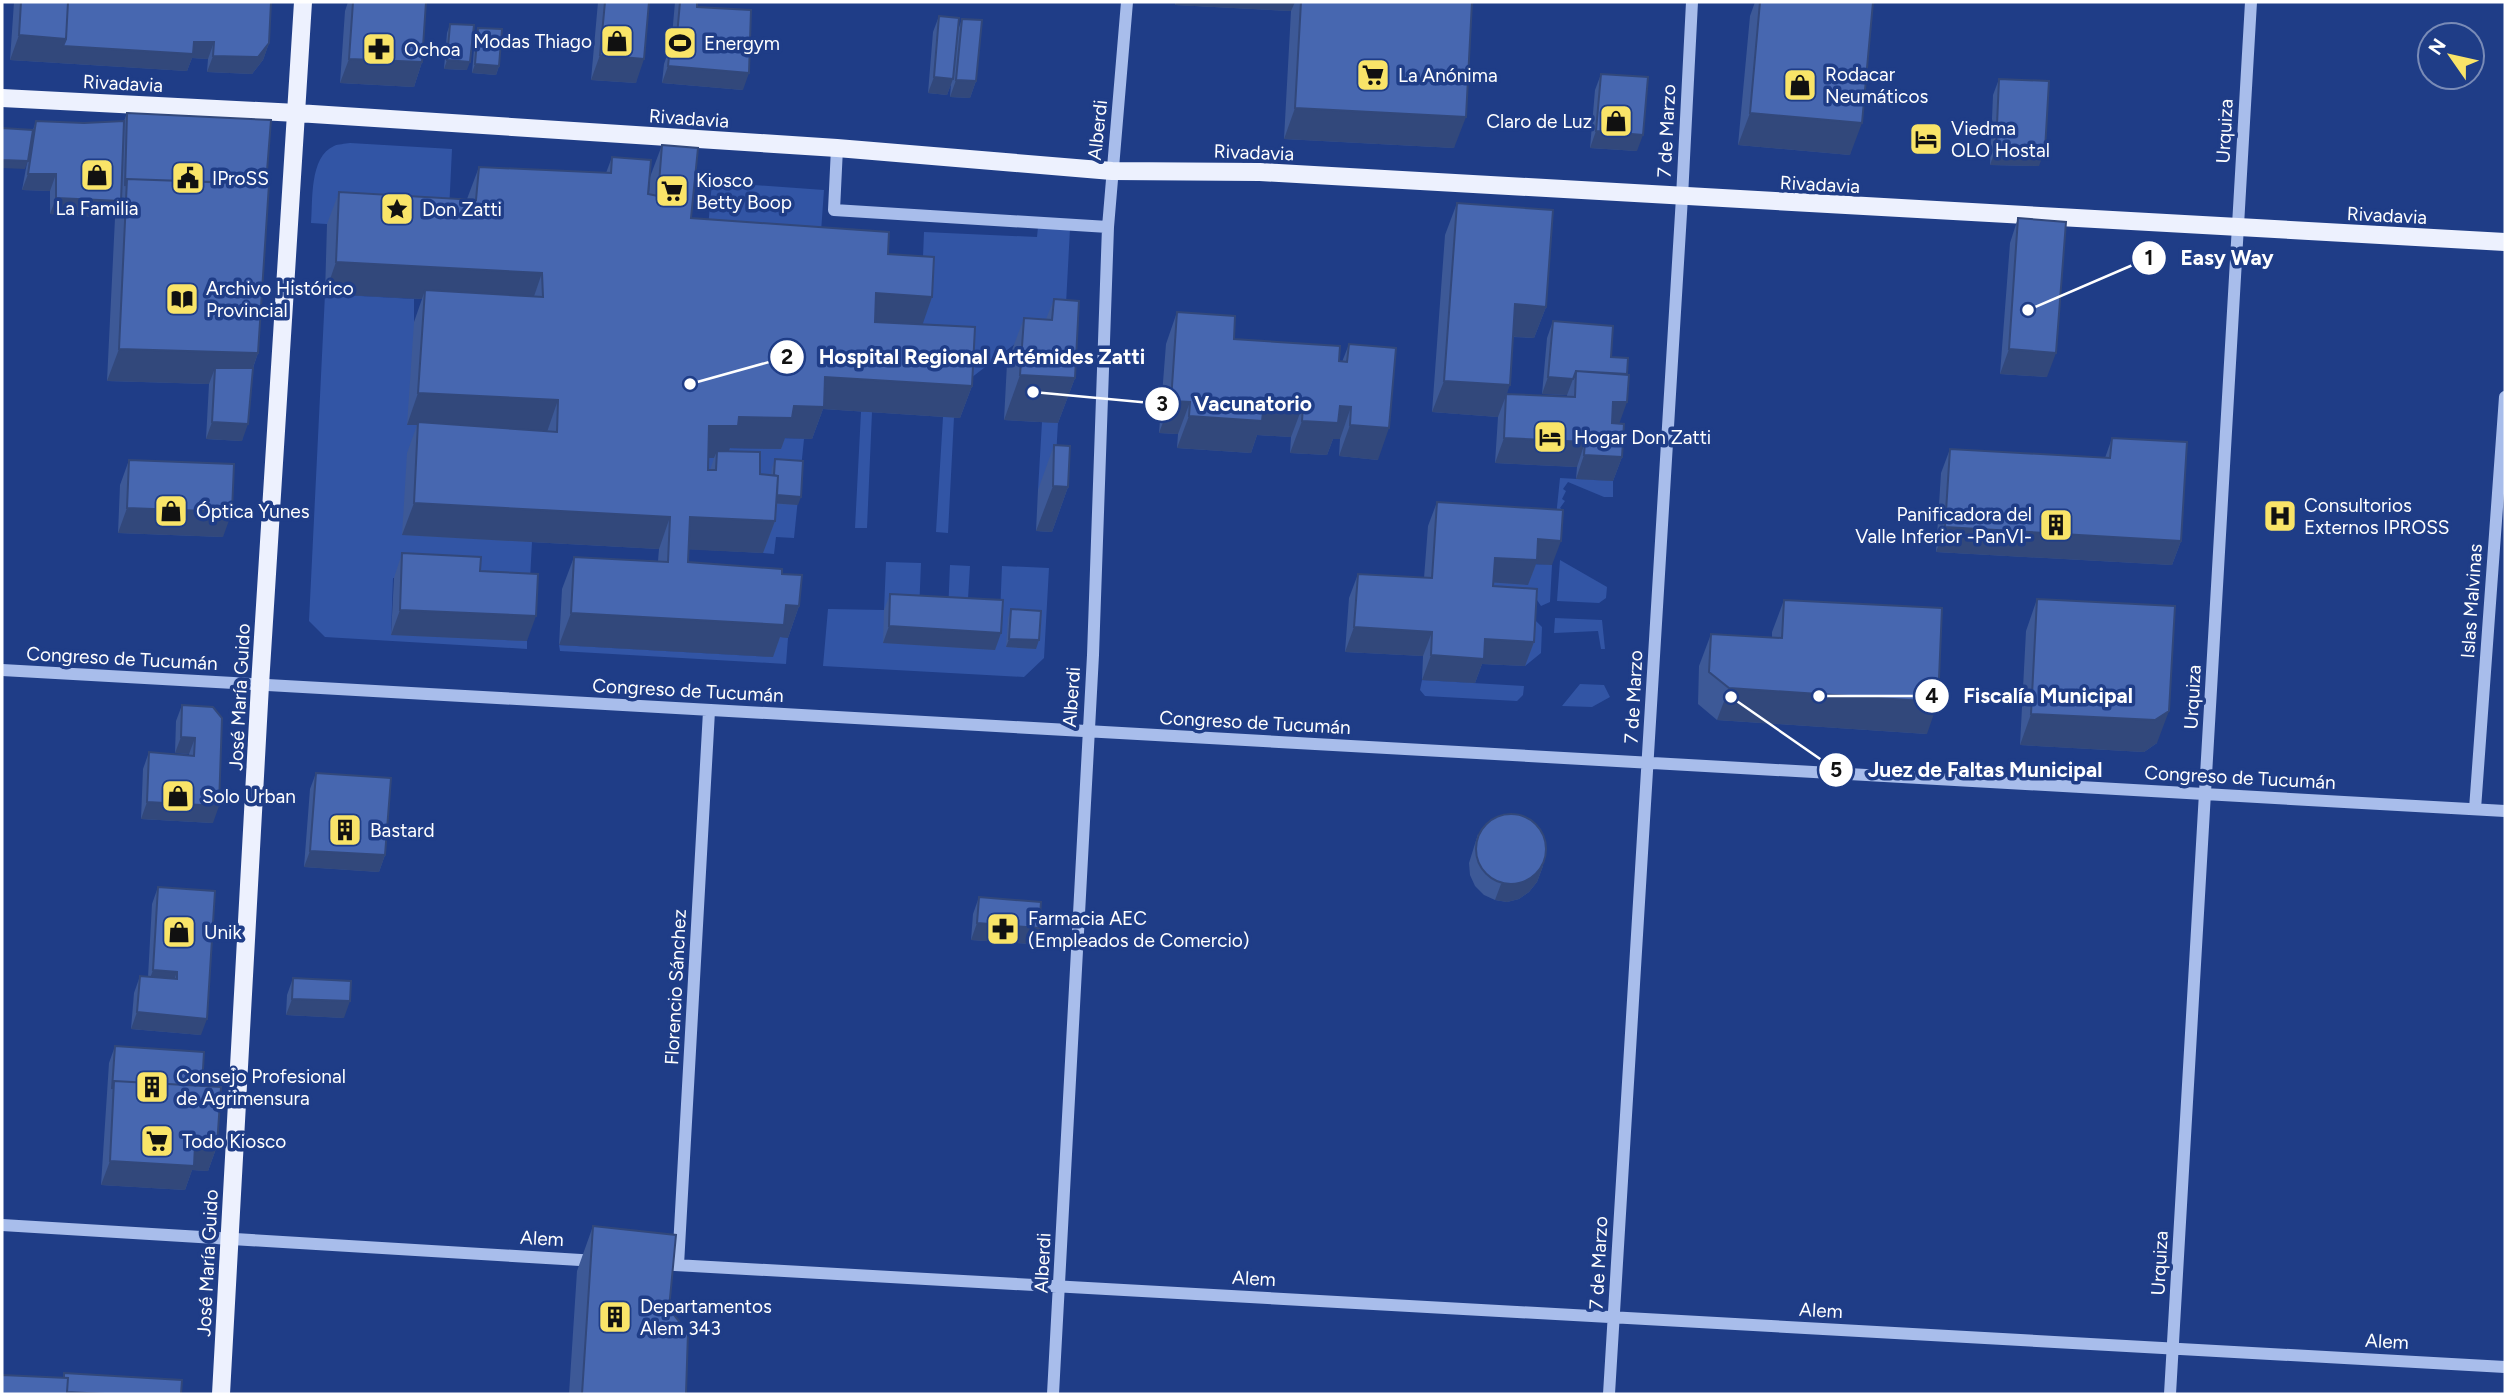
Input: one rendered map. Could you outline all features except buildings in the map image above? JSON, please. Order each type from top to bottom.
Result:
[{"type":"main road","name":"José María Guido","points":[[221,1394],[260,685],[303,2]]},
{"type":"main road","name":"Rivadavia","points":[[2,98],[298,113],[837,148],[1112,171],[1259,172],[2505,242]]},
{"type":"street","name":"Alberdi","points":[[1054,1394],[1093,655],[1108,227],[1127,2]]},
{"type":"street","name":"7 de Marzo","points":[[1609,1394],[1692,2]]},
{"type":"street","name":"Urquiza","points":[[2170,1394],[2251,2]]},
{"type":"street","points":[[837,148],[834,210],[1108,227]]},
{"type":"street","name":"Islas Malvinas","points":[[2475,809],[2505,397]]},
{"type":"street","name":"Congreso de Tucumán","points":[[2,670],[2505,811]]},
{"type":"street","name":"Florencio Sánchez","points":[[678,1265],[709,710]]},
{"type":"street","name":"Alem","points":[[2,1225],[610,1261]]},
{"type":"street","name":"Alem","points":[[637,1263],[2505,1367]]},
{"type":"shaded area","points":[[350,143],[452,149],[448,232],[311,223],[314,180],[320,160],[334,146]]},
{"type":"shaded area","points":[[712,182],[824,190],[819,260],[706,251]]},
{"type":"shaded area","points":[[1038,227],[1070,229],[1066,304],[962,385],[919,357],[924,232],[1037,237]]},
{"type":"shaded area","points":[[325,294],[414,299],[414,322],[547,432],[532,542],[529,598],[393,578],[391,634],[527,641],[527,649],[325,637],[309,621]]},
{"type":"shaded area","points":[[861,412],[872,412],[867,528],[855,528]]},
{"type":"shaded area","points":[[943,417],[954,417],[948,533],[936,532]]},
{"type":"shaded area","points":[[1042,422],[1058,423],[1054,490],[1038,490]]},
{"type":"shaded area","points":[[782,438],[804,439],[794,538],[776,537],[774,554],[763,553],[705,483],[697,458],[727,448],[780,449]]},
{"type":"shaded area","points":[[1560,478],[1613,481],[1613,497],[1604,497],[1568,482],[1563,489],[1566,491],[1562,499],[1565,501],[1560,508],[1564,511],[1560,519],[1563,521],[1554,536]]},
{"type":"shaded area","points":[[1560,560],[1607,587],[1606,598],[1599,603],[1557,601]]},
{"type":"shaded area","points":[[886,562],[921,563],[919,612],[1000,615],[1002,566],[1049,568],[1044,658],[1024,677],[823,666],[828,609],[884,610]]},
{"type":"shaded area","points":[[1529,564],[1552,565],[1550,602],[1541,606],[1531,591],[1486,588],[1486,582]]},
{"type":"shaded area","points":[[950,565],[970,566],[967,615],[948,614]]},
{"type":"shaded area","points":[[1528,613],[1542,627],[1541,653],[1525,666]]},
{"type":"shaded area","points":[[1555,618],[1602,620],[1605,649],[1601,649],[1598,631],[1554,633]]},
{"type":"shaded area","points":[[774,636],[788,638],[786,664],[560,651],[559,645],[772,657]]},
{"type":"shaded area","points":[[1422,680],[1524,686],[1523,695],[1517,701],[1425,696],[1420,690]]},
{"type":"shaded area","points":[[1580,684],[1604,685],[1610,697],[1592,707],[1562,706]]},
{"type":"place","name":"Modas Thiago","points":[[617,41]]},
{"type":"place","name":"Energym","points":[[680,43]]},
{"type":"place","name":"Ochoa","points":[[379,49]]},
{"type":"place","name":"La Anónima","points":[[1373,75]]},
{"type":"place","name":"Rodacar Neumáticos","points":[[1800,85]]},
{"type":"place","name":"Claro de Luz","points":[[1616,121]]},
{"type":"place","name":"Viedma OLO Hostal","points":[[1926,139]]},
{"type":"place","name":"La Familia","points":[[97,175]]},
{"type":"place","name":"IProSS","points":[[188,178]]},
{"type":"place","name":"Kiosco Betty Boop","points":[[672,191]]},
{"type":"place","name":"Don Zatti","points":[[397,209]]},
{"type":"place","name":"Archivo Histórico Provincial","points":[[182,299]]},
{"type":"place","name":"Easy Way","points":[[2028,310]]},
{"type":"place","name":"Hospital Regional Artémides Zatti","points":[[690,384]]},
{"type":"place","name":"Vacunatorio","points":[[1033,392]]},
{"type":"place","name":"Hogar Don Zatti","points":[[1550,437]]},
{"type":"place","name":"Óptica Yunes","points":[[171,511]]},
{"type":"place","name":"Consultorios Externos IPROSS","points":[[2280,516]]},
{"type":"place","name":"Panificadora del Valle Inferior -PanVI-","points":[[2056,525]]},
{"type":"place","name":"Fiscalía Municipal","points":[[1819,696]]},
{"type":"place","name":"Juez de Faltas Municipal","points":[[1731,697]]},
{"type":"place","name":"Solo Urban","points":[[178,796]]},
{"type":"place","name":"Bastard","points":[[345,830]]},
{"type":"place","name":"Farmacia AEC (Empleados de Comercio)","points":[[1003,929]]},
{"type":"place","name":"Unik","points":[[179,932]]},
{"type":"place","name":"Consejo Profesional de Agrimensura","points":[[152,1087]]},
{"type":"place","name":"Todo Kiosco","points":[[157,1141]]},
{"type":"place","name":"Departamentos Alem 343","points":[[615,1317]]}]
